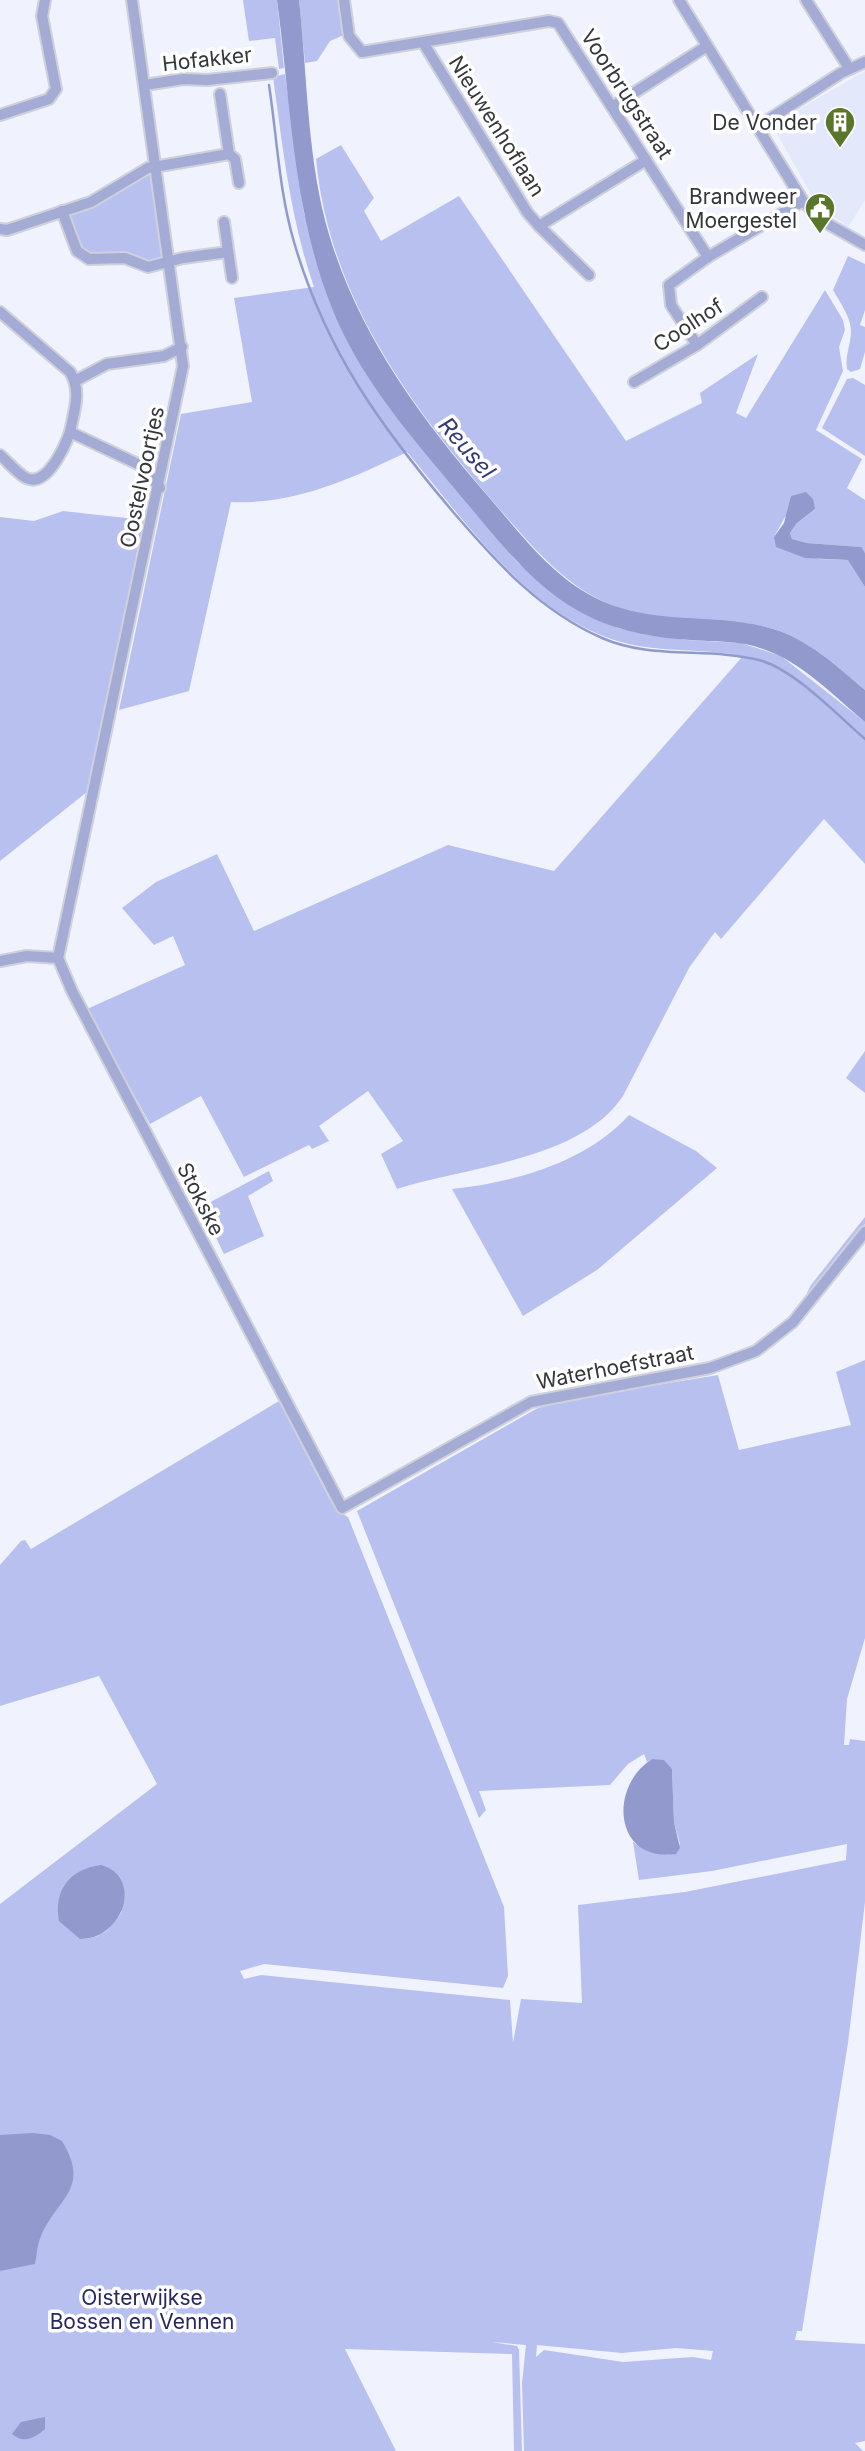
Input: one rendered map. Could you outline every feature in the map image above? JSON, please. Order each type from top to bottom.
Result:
[{"type":"street","points":[[0,115],[49,99],[56,89],[43,27],[43,0]]},
{"type":"street","name":"Oostelvoortjes","points":[[58,958],[181,384],[182,346],[132,0]]},
{"type":"street","points":[[344,0],[349,36],[362,52],[424,44]]},
{"type":"street","points":[[678,0],[803,201],[821,220],[865,245]]},
{"type":"street","points":[[808,1],[849,68]]},
{"type":"street","name":"Voorbrugstraat","points":[[424,44],[549,21],[558,23],[708,257]]},
{"type":"street","name":"Nieuwenhoflaan","points":[[424,44],[527,212],[539,226],[646,160]]},
{"type":"street","points":[[612,107],[707,46]]},
{"type":"street","points":[[757,127],[849,68],[865,62]]},
{"type":"street","name":"Hofakker","points":[[145,85],[183,79],[207,80],[272,73]]},
{"type":"street","points":[[220,94],[229,154]]},
{"type":"street","points":[[0,229],[7,230],[91,202],[156,166],[229,154],[236,159],[239,183]]},
{"type":"street","points":[[697,345],[671,304],[669,285],[708,257],[803,201]]},
{"type":"street","points":[[62,211],[77,251],[89,259],[125,258],[148,267],[228,252]]},
{"type":"street","points":[[224,222],[232,278]]},
{"type":"street","points":[[539,226],[589,275]]},
{"type":"street","name":"Coolhof","points":[[634,382],[697,345],[762,297]]},
{"type":"street","points":[[0,312],[70,372],[78,393],[70,432],[57,460],[41,477],[34,480],[26,477],[0,455]]},
{"type":"street","points":[[75,381],[107,364],[164,356],[182,346]]},
{"type":"street","points":[[70,432],[142,466],[160,488]]},
{"type":"street","points":[[0,961],[27,956],[58,958]]},
{"type":"street","name":"Stokske","points":[[58,958],[72,991],[214,1267],[342,1508]]},
{"type":"street","name":"Waterhoefstraat","points":[[342,1508],[531,1402],[710,1368],[756,1351],[793,1322],[865,1232]]},
{"type":"shaded area","points":[[277,0],[299,0],[314,166],[325,220],[337,259],[352,296],[390,366],[412,400],[461,464],[539,554],[584,592],[623,609],[644,614],[752,624],[786,634],[822,655],[865,690],[865,722],[804,671],[763,649],[736,643],[640,634],[603,623],[573,608],[522,567],[416,442],[384,401],[356,358],[327,295],[314,255],[297,170]]},
{"type":"shaded area","points":[[865,71],[865,200],[848,227],[817,205],[772,125]]},
{"type":"shaded area","points":[[806,492],[813,499],[815,509],[797,523],[790,533],[792,539],[807,543],[861,547],[865,553],[865,587],[848,560],[805,558],[776,547],[774,537],[784,523],[791,496]]},
{"type":"shaded area","points":[[652,1759],[664,1760],[672,1769],[674,1822],[680,1848],[676,1854],[655,1854],[640,1847],[630,1835],[624,1820],[628,1787],[638,1771]]},
{"type":"shaded area","points":[[101,1865],[114,1872],[122,1882],[125,1894],[123,1907],[107,1930],[95,1937],[80,1939],[59,1921],[61,1891],[73,1876],[90,1867]]},
{"type":"shaded area","points":[[0,2135],[50,2135],[62,2141],[70,2157],[73,2182],[41,2236],[35,2264],[0,2271]]},
{"type":"shaded area","points":[[45,2417],[45,2429],[33,2437],[20,2439],[12,2434],[21,2422]]},
{"type":"green space","points":[[243,0],[277,0],[284,68],[279,69],[275,38],[249,41]]},
{"type":"green space","points":[[299,0],[342,0],[346,34],[330,41],[317,61],[305,63]]},
{"type":"green space","points":[[285,74],[304,213],[340,325],[357,358],[407,429],[517,562],[571,606],[618,628],[686,640],[741,643],[781,656],[865,722],[865,864],[824,819],[721,939],[715,932],[689,968],[623,1096],[604,1117],[580,1134],[551,1148],[397,1189],[381,1154],[403,1141],[368,1091],[319,1126],[329,1141],[312,1149],[309,1145],[244,1177],[201,1096],[150,1124],[87,1009],[185,965],[173,936],[154,945],[122,908],[156,882],[217,854],[254,931],[448,845],[554,871],[743,656],[651,648],[621,642],[588,629],[557,611],[528,589],[502,563],[407,452],[365,472],[300,495],[254,502],[231,502],[189,691],[119,710],[181,414],[252,402],[234,298],[314,287],[293,209],[280,130],[273,77]]},
{"type":"green space","points":[[341,145],[374,198],[364,211],[381,241],[459,196],[626,441],[702,403],[700,393],[758,354],[736,413],[746,418],[825,290],[843,320],[845,330],[839,347],[843,371],[816,430],[862,459],[847,488],[865,500],[865,553],[860,547],[807,543],[792,539],[790,533],[797,523],[815,509],[785,517],[774,537],[819,559],[849,560],[865,587],[865,690],[822,655],[786,634],[737,622],[662,617],[626,610],[570,581],[539,553],[433,428],[378,346],[356,302],[337,257],[324,209],[316,159]]},
{"type":"green space","points":[[149,172],[166,257],[134,263],[102,258],[81,251],[67,215]]},
{"type":"green space","points":[[848,256],[865,264],[865,310],[860,325],[865,327],[865,352],[860,369],[851,372],[847,369],[851,336],[849,320],[833,290]]},
{"type":"green space","points":[[853,378],[865,385],[865,456],[822,428],[847,379]]},
{"type":"green space","points":[[63,511],[144,520],[87,792],[0,861],[0,517],[34,521]]},
{"type":"green space","points":[[865,1051],[865,1093],[846,1078]]},
{"type":"green space","points":[[629,1115],[696,1151],[717,1168],[597,1270],[523,1316],[452,1189],[499,1182],[548,1167],[592,1146]]},
{"type":"green space","points":[[269,1171],[273,1181],[248,1196],[264,1236],[224,1254],[201,1207]]},
{"type":"green space","points":[[865,1217],[865,1224],[806,1295],[811,1285]]},
{"type":"green space","name":"Oisterwijkse Bossen en Vennen","points":[[865,1360],[865,1638],[847,1699],[844,1745],[849,1745],[850,1739],[865,1741],[865,1902],[848,2043],[802,2331],[797,2331],[795,2340],[865,2344],[865,2441],[855,2443],[863,2451],[524,2451],[522,2383],[526,2345],[492,2342],[517,2346],[519,2350],[522,2451],[514,2451],[512,2354],[345,2349],[396,2451],[0,2451],[0,1904],[157,1784],[99,1676],[0,1706],[0,1565],[21,1541],[25,1540],[31,1549],[279,1401],[329,1498],[338,1511],[348,1517],[504,1907],[508,1976],[503,1988],[264,1964],[240,1971],[244,1979],[261,1975],[510,2000],[513,2043],[521,1999],[582,2003],[578,1905],[685,1892],[846,1860],[847,1844],[712,1871],[639,1880],[633,1842],[650,1852],[669,1855],[680,1844],[674,1822],[672,1769],[652,1759],[647,1762],[644,1754],[628,1764],[610,1785],[479,1791],[486,1810],[479,1818],[357,1511],[536,1409],[558,1401],[718,1375],[739,1450],[851,1425],[836,1372]],"holes":[[[122,1911],[106,1931],[95,1937],[81,1939]],[[537,2345],[622,2353],[676,2348],[713,2351],[711,2360],[693,2357],[623,2362],[544,2350],[536,2357]]]},
{"type":"waterway","points":[[269,85],[289,223],[307,282],[322,319],[339,353],[380,418],[427,481],[487,550],[539,600],[580,627],[621,645],[640,649],[740,656],[772,665],[815,694],[865,739]]},
{"type":"place","name":"De Vonder","points":[[840,149]]},
{"type":"place","name":"Brandweer Moergestel","points":[[820,235]]},
{"type":"water label","name":"Reusel","points":[[467,448]]}]
